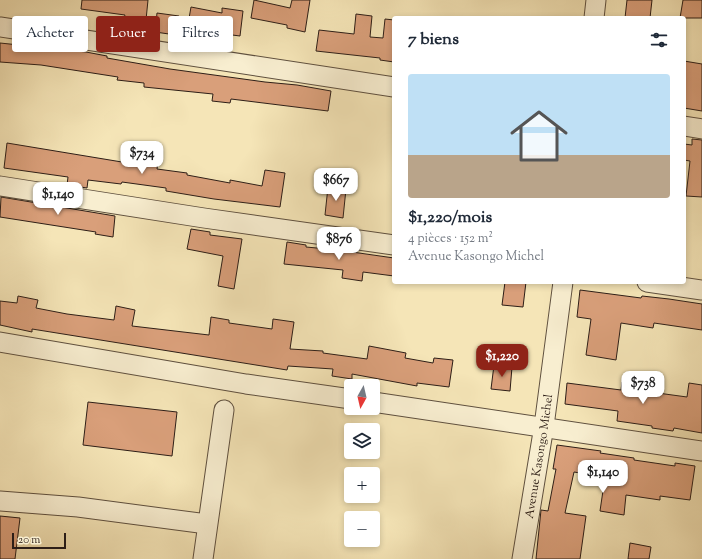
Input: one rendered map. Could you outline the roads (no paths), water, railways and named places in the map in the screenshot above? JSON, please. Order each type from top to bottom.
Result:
[{"type":"street","points":[[594,16],[596,0]]},
{"type":"street","points":[[0,27],[392,87]]},
{"type":"street","points":[[686,126],[702,129]]},
{"type":"street","points":[[0,186],[204,218],[392,245]]},
{"type":"street","name":"Avenue Kasongo Michel","points":[[522,559],[544,426],[563,284]]},
{"type":"street","points":[[661,284],[702,290]]},
{"type":"street","points":[[0,342],[246,384],[344,398]]},
{"type":"street","points":[[380,403],[702,450]]},
{"type":"street","points":[[203,559],[224,410]]},
{"type":"street","points":[[0,501],[78,507],[207,524]]}]
